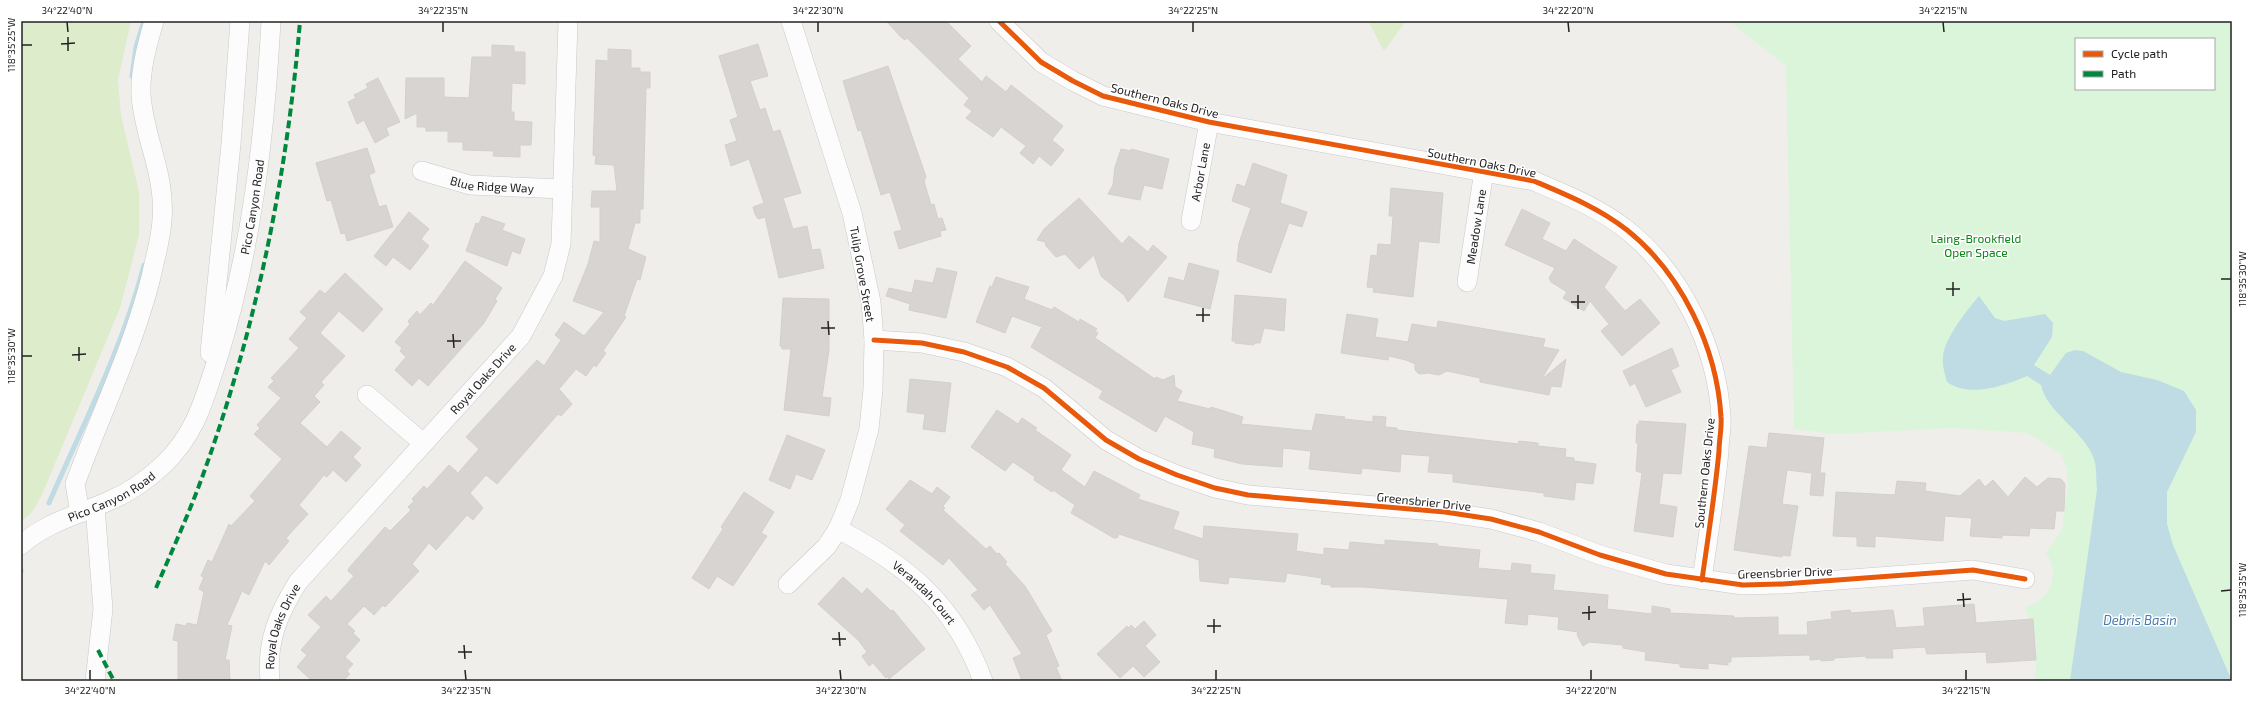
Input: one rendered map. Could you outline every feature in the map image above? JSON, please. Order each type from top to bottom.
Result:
[{"type":"street","points":[[95,681],[103,609],[88,510],[74,484],[139,321],[157,251],[162,222],[164,197],[141,95],[143,66],[154,21]]},
{"type":"street","name":"Pico Canyon Road","points":[[208,389],[240,46],[240,21]]},
{"type":"street","name":"Pico Canyon Road","points":[[21,545],[30,537],[54,523],[112,500],[144,480],[180,447],[201,411],[234,303],[252,208],[266,115],[271,21]]},
{"type":"street","name":"Royal Oaks Drive","points":[[270,681],[269,670],[272,639],[281,609],[298,582],[521,336],[538,307],[553,276],[561,244],[568,21]]},
{"type":"street","name":"Tulip Grove Street","points":[[788,584],[827,546],[838,529],[860,469],[869,429],[873,389],[874,340],[871,302],[852,213],[791,21]]},
{"type":"street","name":"Southern Oaks Drive","points":[[998,21],[1041,62],[1073,81],[1104,96],[1209,122],[1534,181],[1581,200],[1627,230],[1664,265],[1695,318],[1713,366],[1721,418],[1717,471],[1702,580]]},
{"type":"street","name":"Arbor Lane","points":[[1190,221],[1209,122]]},
{"type":"street","name":"Blue Ridge Way","points":[[422,171],[470,185],[563,189]]},
{"type":"street","name":"Meadow Lane","points":[[1467,282],[1484,171]]},
{"type":"street","name":"Greensbrier Drive","points":[[874,340],[922,343],[964,352],[1007,367],[1044,388],[1106,440],[1139,459],[1177,475],[1215,488],[1248,495],[1445,512],[1491,519],[1539,532],[1636,566],[1666,574],[1702,580],[1743,584],[1783,584],[1973,570],[2025,579]]},
{"type":"street","points":[[367,395],[424,443]]},
{"type":"street","name":"Verandah Court","points":[[838,529],[874,548],[905,570],[932,595],[957,625],[976,663],[983,681]]},
{"type":"green space","points":[[21,21],[131,21],[118,80],[121,115],[139,192],[139,235],[120,308],[41,497],[32,512],[21,522]]},
{"type":"green space","points":[[1368,21],[1406,21],[1384,51]]},
{"type":"green space","name":"Laing-Brookfield Open Space","points":[[1729,21],[2232,21],[2232,681],[2035,681],[2037,643],[2025,607],[2034,604],[2047,593],[2053,578],[2053,570],[2046,553],[2062,530],[2068,484],[2067,469],[2061,454],[2028,433],[1952,428],[1833,434],[1794,429],[1786,66]]},
{"type":"water","name":"Debris Basin","points":[[1979,296],[1995,318],[2004,321],[2045,314],[2053,323],[2052,337],[2034,365],[2050,375],[2066,353],[2075,350],[2083,351],[2121,372],[2157,380],[2184,391],[2196,410],[2196,432],[2167,492],[2167,524],[2173,545],[2232,681],[2070,681],[2097,490],[2095,463],[2089,449],[2082,439],[2050,404],[2041,385],[2027,376],[1997,387],[1976,390],[1956,387],[1947,382],[1943,364],[1944,350],[1957,325]]},
{"type":"building","points":[[886,21],[946,21],[971,46],[958,59],[982,82],[986,76],[1006,92],[1011,85],[1063,126],[1052,140],[1064,150],[1051,166],[1039,156],[1033,164],[1020,153],[1026,146],[1001,127],[993,137],[966,118],[972,111],[964,105],[969,98],[907,38],[905,40],[902,38]]},
{"type":"building","points":[[758,44],[768,76],[750,81],[760,110],[765,108],[773,132],[780,130],[801,193],[783,198],[793,229],[807,226],[812,250],[820,249],[824,268],[779,278],[765,217],[758,219],[753,207],[764,203],[749,159],[731,166],[725,145],[737,141],[730,120],[738,117],[719,56]]},
{"type":"building","points":[[492,45],[514,46],[514,52],[525,52],[525,84],[512,83],[511,112],[514,112],[514,121],[532,122],[531,145],[520,145],[520,157],[493,156],[494,151],[463,150],[463,142],[448,142],[448,131],[426,131],[426,127],[417,127],[417,113],[405,119],[406,78],[444,78],[444,97],[469,98],[472,57],[492,57]]},
{"type":"building","points":[[608,49],[631,50],[631,68],[640,68],[640,72],[650,72],[650,88],[646,88],[643,209],[640,209],[640,223],[635,223],[628,249],[646,257],[640,280],[637,279],[624,316],[626,317],[603,351],[606,353],[596,367],[594,365],[586,376],[576,369],[559,389],[572,404],[561,416],[558,414],[497,484],[486,475],[470,493],[483,508],[473,520],[467,515],[436,550],[429,543],[412,564],[419,571],[385,607],[383,605],[374,615],[364,606],[347,624],[355,631],[353,633],[360,640],[345,657],[353,664],[347,671],[350,674],[343,681],[312,681],[297,667],[307,655],[301,650],[321,627],[308,615],[326,596],[331,601],[354,576],[348,571],[349,568],[385,527],[390,531],[411,510],[408,507],[414,501],[412,499],[424,486],[427,489],[449,465],[458,473],[479,449],[466,437],[537,360],[544,366],[561,340],[555,335],[564,322],[584,336],[604,312],[573,301],[588,264],[594,241],[600,242],[600,207],[591,207],[592,191],[617,191],[614,165],[595,164],[596,156],[593,155],[596,60],[608,61]]},
{"type":"building","points":[[888,66],[926,177],[924,181],[931,205],[934,204],[938,219],[942,218],[946,230],[940,231],[941,236],[899,249],[894,232],[902,230],[890,192],[881,195],[861,130],[858,131],[843,81]]},
{"type":"building","points":[[378,78],[400,122],[386,128],[389,135],[375,143],[364,120],[357,124],[348,102],[356,98],[354,95],[368,88],[366,84]]},
{"type":"building","points":[[367,148],[375,172],[369,175],[379,207],[386,205],[393,227],[347,241],[345,233],[341,234],[331,200],[327,201],[316,163]]},
{"type":"building","points":[[1121,149],[1131,151],[1131,149],[1169,159],[1162,189],[1144,185],[1140,200],[1108,194],[1113,185],[1115,167]]},
{"type":"building","points":[[1253,163],[1287,175],[1280,203],[1307,212],[1302,227],[1289,223],[1271,273],[1237,261],[1239,243],[1251,208],[1232,201],[1237,184],[1245,187]]},
{"type":"building","points":[[1391,188],[1443,193],[1439,243],[1419,241],[1413,297],[1373,292],[1374,288],[1367,287],[1371,255],[1377,256],[1378,244],[1391,245],[1393,216],[1389,216]]},
{"type":"building","points":[[1079,198],[1122,244],[1129,236],[1148,252],[1153,245],[1167,257],[1128,302],[1124,295],[1101,276],[1094,255],[1079,269],[1065,254],[1056,257],[1046,246],[1045,242],[1037,240],[1044,229]]},
{"type":"building","points":[[1522,209],[1550,223],[1542,239],[1566,251],[1574,239],[1617,267],[1604,287],[1625,311],[1640,299],[1660,323],[1622,356],[1601,331],[1609,324],[1590,301],[1584,311],[1563,298],[1567,292],[1551,282],[1549,278],[1555,268],[1505,245]]},
{"type":"building","points":[[409,212],[429,229],[421,239],[429,246],[410,270],[393,257],[386,266],[374,256]]},
{"type":"building","points":[[482,216],[505,224],[502,230],[525,239],[520,254],[512,251],[507,266],[466,251],[476,223],[479,224]]},
{"type":"building","points":[[465,261],[502,288],[495,299],[497,301],[484,323],[428,386],[419,378],[412,386],[395,370],[406,357],[400,351],[402,348],[395,342],[410,324],[408,321],[417,311],[420,315],[431,303],[433,305]]},
{"type":"building","points":[[1189,263],[1219,271],[1210,309],[1164,297],[1169,277],[1184,281]]},
{"type":"building","points":[[937,268],[957,272],[946,318],[909,310],[910,304],[886,296],[889,288],[912,293],[915,280],[933,283]]},
{"type":"building","points":[[345,273],[383,309],[363,332],[339,311],[320,333],[345,356],[321,382],[324,385],[314,396],[320,402],[300,423],[327,447],[341,431],[361,448],[353,457],[361,465],[346,482],[333,470],[327,477],[324,475],[299,505],[308,514],[286,538],[289,541],[269,565],[265,561],[249,595],[242,591],[227,625],[232,626],[225,660],[229,660],[230,681],[178,681],[178,641],[173,640],[176,624],[186,626],[187,623],[197,625],[204,592],[199,589],[204,577],[201,576],[208,560],[212,562],[229,524],[231,526],[255,501],[250,496],[282,459],[254,434],[260,428],[257,425],[281,398],[268,387],[274,381],[271,378],[299,348],[289,339],[307,318],[300,312],[320,290],[325,294]]},
{"type":"building","points":[[996,277],[1029,287],[1024,299],[1052,310],[1054,307],[1079,322],[1080,319],[1097,329],[1095,331],[1098,333],[1095,338],[1155,379],[1156,377],[1163,380],[1174,375],[1175,387],[1182,391],[1177,401],[1210,409],[1211,407],[1243,417],[1241,424],[1312,431],[1316,414],[1373,422],[1373,416],[1386,417],[1385,427],[1397,428],[1397,430],[1518,444],[1519,441],[1538,443],[1538,446],[1566,449],[1565,457],[1574,458],[1574,461],[1596,464],[1593,484],[1576,482],[1574,500],[1544,496],[1544,493],[1453,482],[1453,474],[1428,472],[1430,456],[1401,454],[1400,472],[1362,468],[1361,474],[1309,469],[1311,451],[1283,448],[1282,467],[1242,464],[1214,457],[1215,449],[1192,444],[1194,432],[1165,416],[1156,432],[1099,398],[1103,391],[1031,347],[1042,327],[1012,316],[1005,333],[976,322],[990,286],[992,287]]},
{"type":"building","points":[[1235,295],[1286,299],[1284,331],[1264,328],[1260,343],[1254,343],[1254,345],[1235,343],[1235,341],[1232,341]]},
{"type":"building","points":[[783,298],[829,299],[829,350],[822,397],[831,398],[829,416],[784,410],[791,349],[782,349],[780,346]]},
{"type":"building","points":[[1347,314],[1378,319],[1375,337],[1408,342],[1412,324],[1437,328],[1438,321],[1545,339],[1543,347],[1559,350],[1541,380],[1566,359],[1561,387],[1551,386],[1549,395],[1480,382],[1480,378],[1447,371],[1439,375],[1428,373],[1419,374],[1415,370],[1415,364],[1389,356],[1388,360],[1341,353]]},
{"type":"building","points":[[1672,348],[1679,366],[1671,370],[1681,392],[1646,407],[1635,383],[1630,386],[1623,371]]},
{"type":"building","points":[[910,379],[951,383],[945,432],[923,429],[925,414],[907,412]]},
{"type":"building","points":[[997,410],[1018,424],[1022,418],[1037,428],[1035,430],[1071,455],[1061,470],[1085,487],[1094,471],[1140,495],[1138,499],[1179,512],[1173,529],[1203,539],[1204,526],[1298,534],[1296,551],[1324,555],[1324,548],[1349,550],[1350,542],[1385,545],[1385,540],[1438,544],[1437,546],[1480,550],[1478,568],[1511,571],[1512,563],[1531,565],[1530,573],[1555,575],[1553,590],[1608,595],[1607,609],[1652,614],[1652,606],[1670,609],[1670,613],[1734,616],[1734,618],[1778,617],[1778,635],[1808,635],[1807,622],[1832,619],[1831,612],[1850,610],[1851,613],[1893,610],[1896,628],[1925,626],[1923,608],[1974,604],[1976,623],[2033,619],[2036,660],[1987,663],[1986,652],[1927,654],[1925,647],[1892,649],[1893,658],[1866,658],[1866,656],[1834,658],[1834,660],[1821,661],[1821,659],[1810,660],[1810,655],[1731,657],[1731,662],[1728,662],[1728,665],[1708,663],[1708,669],[1680,667],[1680,664],[1645,660],[1646,652],[1623,648],[1623,645],[1589,642],[1583,646],[1577,635],[1578,632],[1558,629],[1559,617],[1528,614],[1527,625],[1505,623],[1508,599],[1364,587],[1331,587],[1331,585],[1321,584],[1322,578],[1287,573],[1285,582],[1229,577],[1228,584],[1200,581],[1199,560],[1119,534],[1117,538],[1114,538],[1071,513],[1075,505],[1053,490],[1052,492],[1034,480],[1035,477],[1013,462],[1005,471],[971,447]]},
{"type":"building","points":[[1639,421],[1686,424],[1681,474],[1663,473],[1659,504],[1677,507],[1673,537],[1634,531],[1642,473],[1636,471],[1638,443],[1636,443],[1637,424],[1639,424]]},
{"type":"building","points":[[1769,433],[1824,438],[1820,473],[1825,473],[1823,496],[1810,495],[1812,473],[1787,470],[1782,504],[1798,506],[1790,556],[1782,555],[1782,557],[1734,550],[1749,446],[1767,448]]},
{"type":"building","points":[[787,435],[825,450],[812,480],[796,474],[790,489],[769,480]]},
{"type":"building","points":[[2025,477],[2037,487],[2048,478],[2061,479],[2065,484],[2064,511],[2056,511],[2054,529],[2030,528],[2029,536],[2002,535],[2002,538],[1970,536],[1972,518],[1945,516],[1943,541],[1875,536],[1875,547],[1857,546],[1857,537],[1833,536],[1836,492],[1895,495],[1897,481],[1926,483],[1925,491],[1960,496],[1979,479],[1985,487],[1993,480],[2008,497]]},
{"type":"building","points":[[910,480],[932,494],[937,487],[950,497],[943,506],[945,508],[943,510],[986,549],[990,546],[1007,562],[1005,564],[1025,586],[1052,631],[1046,635],[1059,666],[1056,667],[1062,681],[1022,681],[1013,658],[1022,654],[990,605],[984,610],[971,595],[978,590],[949,558],[943,565],[900,531],[905,525],[886,509]]},
{"type":"building","points":[[744,492],[774,512],[761,533],[767,536],[733,586],[717,576],[709,589],[692,578],[723,529],[721,527]]},
{"type":"building","points":[[843,577],[862,594],[867,588],[891,611],[893,610],[925,649],[889,679],[887,676],[886,678],[873,663],[869,666],[862,656],[867,652],[859,641],[818,604]]},
{"type":"building","points":[[1144,621],[1156,635],[1145,646],[1160,662],[1144,677],[1133,666],[1120,678],[1097,654],[1127,626],[1129,628],[1131,625],[1135,629]]},
{"type":"waterway","points":[[132,76],[136,47],[144,21]]},
{"type":"waterway","points":[[49,503],[114,356],[144,265]]},
{"type":"marked path","points":[[156,588],[200,483],[220,427],[252,313],[266,255],[287,139],[300,21]]},
{"type":"marked path","points":[[98,650],[114,681]]},
{"type":"cycle path","points":[[999,21],[1041,62],[1073,81],[1103,96],[1209,122],[1534,181],[1594,209],[1627,230],[1647,248],[1680,290],[1704,339],[1718,391],[1721,421],[1719,451],[1702,580]]},
{"type":"cycle path","points":[[874,340],[922,343],[964,352],[1007,367],[1044,388],[1106,440],[1139,459],[1177,475],[1215,488],[1248,495],[1445,512],[1491,519],[1539,532],[1600,555],[1666,574],[1743,585],[1783,584],[1973,570],[2025,579]]}]
